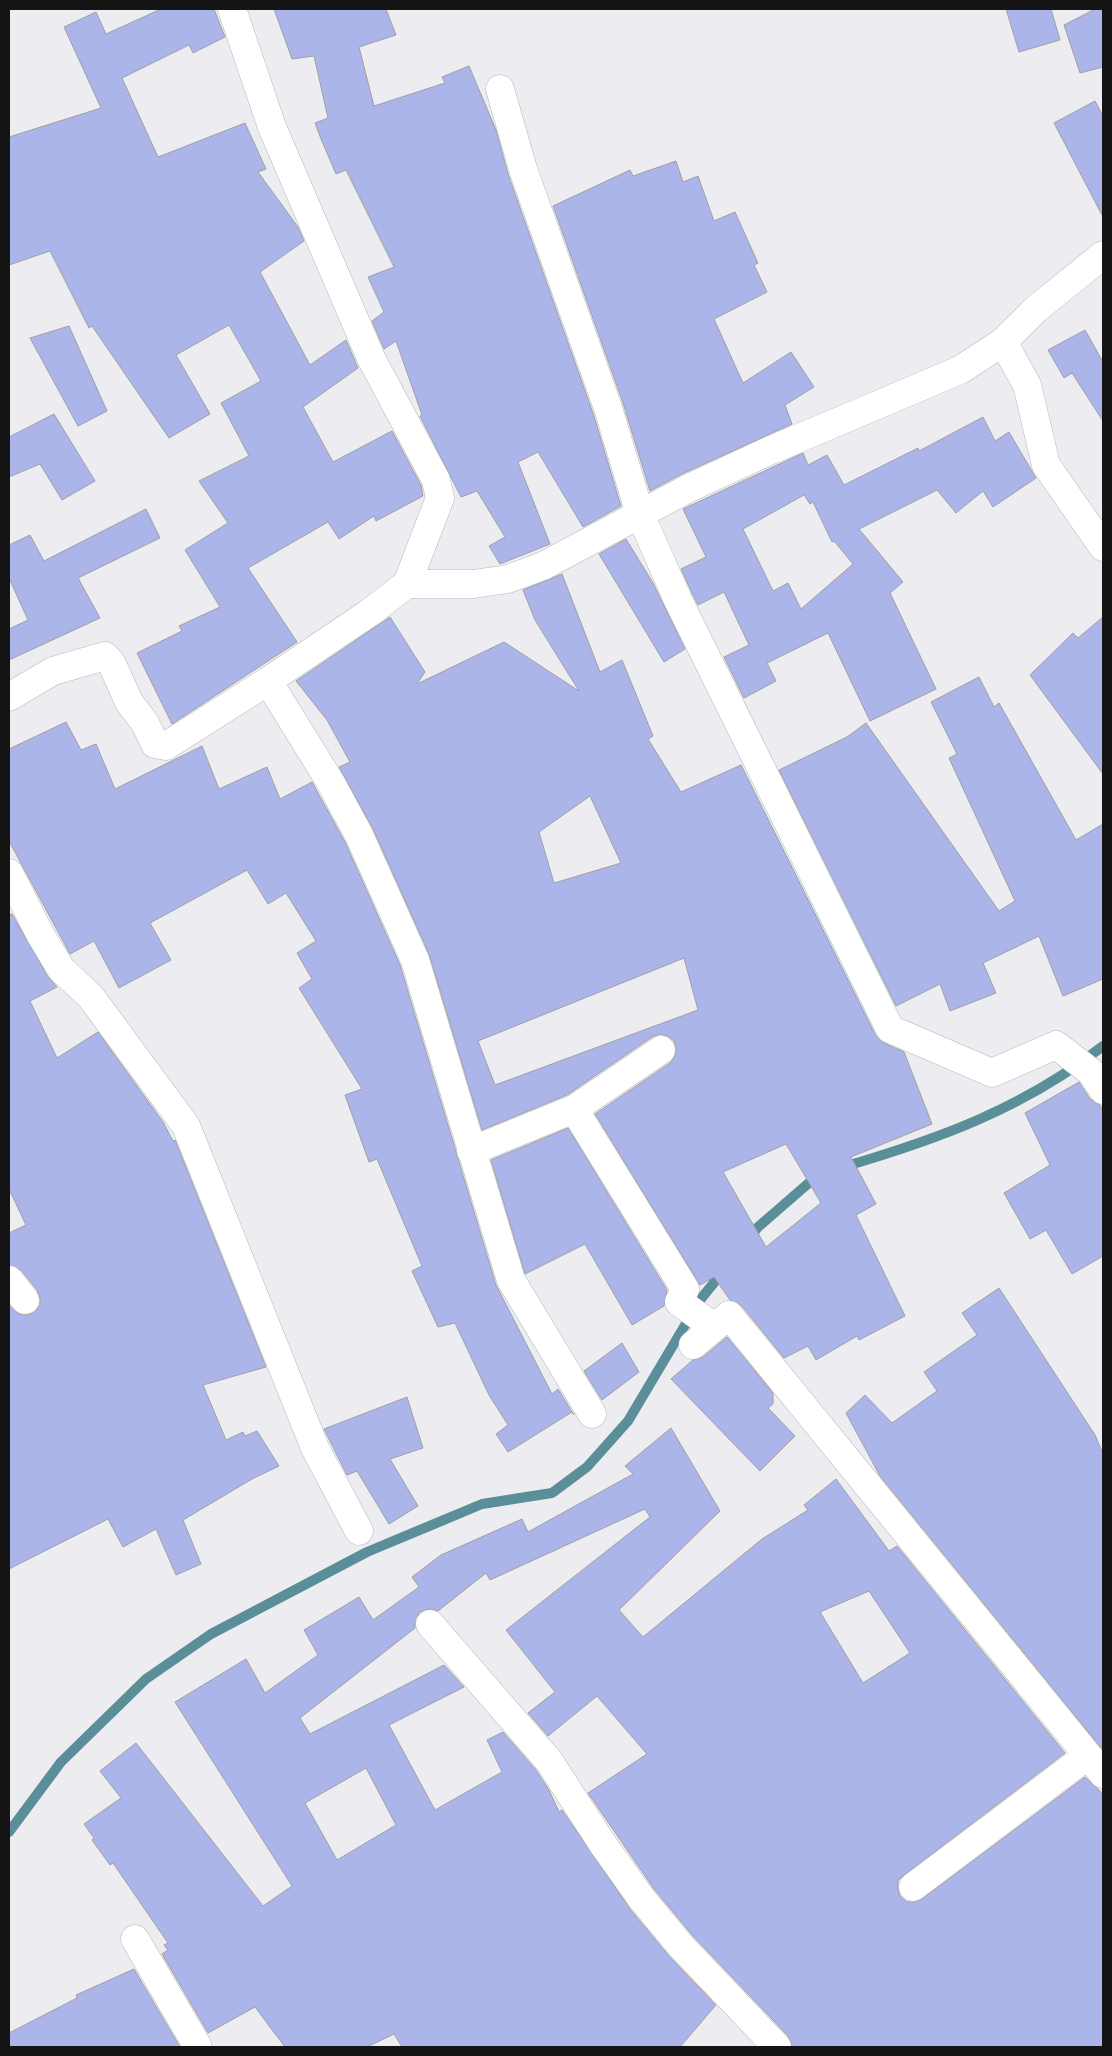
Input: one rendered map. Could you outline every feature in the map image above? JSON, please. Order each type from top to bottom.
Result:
[{"type":"street","points":[[9,697],[53,671],[105,656],[112,664],[129,702],[145,723],[155,744],[166,746],[268,681],[369,613],[407,584],[440,498],[436,480],[371,358],[272,127],[232,9]]},
{"type":"street","points":[[500,89],[523,169],[608,408],[640,514],[678,600],[890,1029],[992,1073],[1056,1044],[1097,1081]]},
{"type":"street","points":[[407,584],[473,584],[508,579],[544,566],[689,488],[771,450],[960,370],[1003,342],[1036,309],[1103,255]]},
{"type":"street","points":[[1003,342],[1027,385],[1046,465],[1103,547]]},
{"type":"street","points":[[268,681],[331,783],[359,835],[415,960],[511,1280],[592,1414]]},
{"type":"street","points":[[9,874],[40,934],[61,969],[91,997],[186,1126],[315,1448],[358,1531]]},
{"type":"street","points":[[471,1151],[574,1109],[661,1050]]},
{"type":"street","points":[[574,1109],[685,1289],[679,1302],[701,1318],[729,1315],[1095,1765],[913,1887]]},
{"type":"street","points":[[693,1345],[701,1318]]},
{"type":"street","points":[[430,1624],[549,1761],[602,1843],[642,1899],[680,1944],[777,2047]]},
{"type":"street","points":[[135,1939],[198,2047]]},
{"type":"building","points":[[161,9],[214,9],[225,37],[193,53],[189,45],[122,78],[158,157],[245,123],[266,169],[258,172],[298,227],[304,241],[260,272],[310,365],[346,340],[358,368],[303,407],[333,462],[392,431],[421,485],[423,496],[376,521],[374,516],[339,539],[328,522],[248,568],[297,642],[172,724],[137,653],[182,631],[179,626],[220,607],[185,550],[228,523],[199,481],[249,456],[221,403],[261,381],[229,325],[176,355],[210,414],[169,438],[92,326],[89,328],[50,251],[9,265],[9,137],[101,108],[64,27],[96,12],[106,34]]},
{"type":"building","points":[[274,9],[386,9],[396,35],[359,47],[374,106],[445,83],[442,77],[469,66],[496,130],[508,174],[593,413],[621,506],[583,527],[538,452],[518,462],[550,544],[500,564],[489,546],[505,537],[477,491],[461,497],[420,416],[422,415],[396,341],[384,349],[372,321],[384,312],[368,277],[394,267],[346,170],[336,174],[321,139],[315,123],[328,118],[314,56],[292,59]]},
{"type":"building","points":[[1006,9],[1051,9],[1060,40],[1019,52]]},
{"type":"building","points":[[1095,9],[1103,9],[1103,67],[1080,73],[1064,25]]},
{"type":"building","points":[[1095,101],[1103,116],[1103,217],[1054,123]]},
{"type":"building","points":[[676,161],[683,182],[698,176],[714,221],[735,212],[758,263],[754,265],[767,292],[714,319],[743,383],[791,352],[814,387],[785,405],[792,424],[682,474],[650,491],[623,403],[553,206],[630,170],[633,176]]},
{"type":"building","points":[[69,326],[107,411],[78,426],[30,338]]},
{"type":"building","points":[[1085,330],[1103,362],[1103,421],[1072,373],[1064,378],[1048,350]]},
{"type":"building","points":[[54,414],[95,481],[62,500],[40,464],[9,477],[9,437]]},
{"type":"building","points":[[983,417],[995,441],[1009,432],[1036,478],[993,507],[983,491],[956,513],[937,490],[859,529],[903,582],[890,593],[936,689],[870,721],[828,633],[767,663],[776,681],[744,698],[724,657],[749,645],[724,592],[698,605],[692,593],[681,569],[706,557],[683,509],[803,453],[808,465],[827,455],[844,485],[918,448],[919,451]],"holes":[[[804,495],[810,504],[813,502],[832,542],[834,541],[853,564],[801,609],[788,583],[773,591],[743,529]]]},
{"type":"building","points":[[146,509],[160,538],[78,578],[100,618],[9,660],[9,629],[28,620],[9,578],[9,545],[30,535],[44,561]]},
{"type":"building","points":[[626,539],[653,583],[685,649],[664,662],[599,554]]},
{"type":"building","points":[[562,574],[600,672],[622,660],[653,736],[648,739],[681,792],[741,765],[876,1036],[884,1043],[904,1052],[932,1124],[851,1157],[876,1204],[856,1215],[905,1316],[859,1340],[857,1336],[816,1360],[808,1346],[784,1358],[741,1305],[730,1300],[714,1277],[700,1285],[595,1114],[670,1063],[675,1056],[676,1048],[674,1041],[668,1036],[660,1034],[652,1037],[567,1095],[482,1130],[429,954],[373,829],[339,767],[350,762],[327,720],[296,681],[390,617],[425,672],[417,684],[504,642],[579,691],[535,620],[523,590]],"holes":[[[590,796],[621,863],[554,883],[539,832]],[[684,958],[698,1010],[495,1085],[478,1041]],[[786,1144],[821,1203],[766,1247],[723,1172]]]},
{"type":"building","points":[[1103,617],[1103,774],[1030,675],[1073,633],[1078,638]]},
{"type":"building","points":[[979,677],[994,707],[999,703],[1076,840],[1103,824],[1103,979],[1063,996],[1039,936],[983,963],[996,993],[950,1011],[940,984],[896,1006],[779,770],[847,737],[866,723],[999,911],[1015,901],[949,758],[957,754],[931,702]]},
{"type":"building","points":[[66,722],[81,750],[96,744],[115,789],[202,746],[219,789],[267,767],[280,799],[312,782],[345,842],[400,965],[496,1285],[552,1394],[558,1389],[574,1415],[572,1412],[508,1452],[496,1434],[508,1425],[489,1395],[455,1323],[438,1327],[412,1271],[422,1266],[377,1159],[369,1162],[345,1095],[362,1089],[299,988],[312,979],[297,953],[316,941],[286,893],[268,904],[247,870],[150,923],[171,960],[119,988],[94,941],[70,954],[9,841],[9,749]]},
{"type":"building","points":[[12,914],[48,977],[57,987],[30,1001],[57,1058],[98,1032],[163,1122],[173,1141],[175,1140],[266,1367],[203,1385],[226,1440],[243,1432],[245,1436],[257,1431],[279,1466],[252,1479],[183,1520],[201,1564],[176,1575],[156,1529],[123,1547],[108,1519],[9,1569],[9,1305],[19,1314],[28,1315],[35,1312],[40,1305],[37,1290],[21,1270],[9,1265],[9,1233],[26,1225],[9,1189],[9,915]]},
{"type":"building","points":[[1079,1082],[1090,1099],[1100,1105],[1103,1111],[1103,1256],[1072,1274],[1046,1230],[1030,1239],[1004,1193],[1050,1165],[1025,1113]]},
{"type":"building","points":[[568,1128],[667,1290],[664,1306],[632,1325],[585,1244],[525,1274],[491,1160]]},
{"type":"building","points":[[999,1288],[1095,1435],[1103,1454],[1103,1750],[880,1476],[846,1413],[865,1395],[892,1423],[937,1391],[924,1372],[977,1335],[962,1313]]},
{"type":"building","points":[[727,1337],[773,1393],[773,1404],[768,1408],[795,1436],[760,1471],[671,1379],[693,1360],[703,1357]]},
{"type":"building","points":[[622,1343],[639,1372],[602,1400],[584,1371]]},
{"type":"building","points":[[407,1397],[423,1448],[390,1459],[418,1506],[389,1524],[357,1471],[347,1475],[324,1429]]},
{"type":"building","points":[[671,1428],[720,1511],[619,1610],[643,1637],[762,1539],[808,1510],[804,1505],[836,1479],[889,1551],[897,1546],[1065,1753],[904,1875],[898,1881],[898,1889],[900,1896],[907,1902],[915,1902],[922,1899],[1085,1777],[1103,1794],[1103,2047],[792,2047],[788,2036],[692,1935],[654,1889],[588,1793],[647,1754],[597,1696],[548,1736],[528,1713],[555,1692],[506,1630],[650,1517],[645,1509],[490,1580],[486,1573],[438,1611],[428,1609],[420,1612],[415,1619],[415,1628],[300,1718],[310,1734],[444,1665],[464,1687],[389,1725],[435,1810],[502,1772],[487,1740],[503,1732],[536,1770],[549,1790],[559,1812],[562,1810],[630,1909],[669,1956],[716,2005],[680,2047],[402,2047],[394,2034],[367,2047],[285,2047],[255,2007],[208,2033],[162,1954],[168,1950],[164,1945],[168,1943],[113,1863],[110,1865],[92,1840],[94,1838],[84,1824],[121,1798],[100,1771],[136,1743],[263,1906],[292,1886],[175,1702],[246,1659],[265,1693],[318,1655],[304,1630],[359,1597],[373,1620],[419,1587],[412,1577],[441,1555],[522,1519],[528,1532],[633,1474],[625,1466]],"holes":[[[869,1591],[910,1653],[863,1683],[820,1612]],[[366,1768],[396,1825],[337,1860],[305,1803]]]},
{"type":"building","points":[[134,1969],[180,2047],[9,2047],[9,2033],[77,1998],[76,1995]]},
{"type":"waterway","points":[[843,1167],[913,1145],[979,1119],[1043,1087],[1103,1046]]},
{"type":"waterway","points":[[748,1240],[758,1227],[818,1175]]},
{"type":"waterway","points":[[9,1832],[61,1762],[146,1679],[211,1634],[367,1552],[482,1504],[552,1493],[587,1467],[628,1421],[700,1300],[725,1269]]}]
